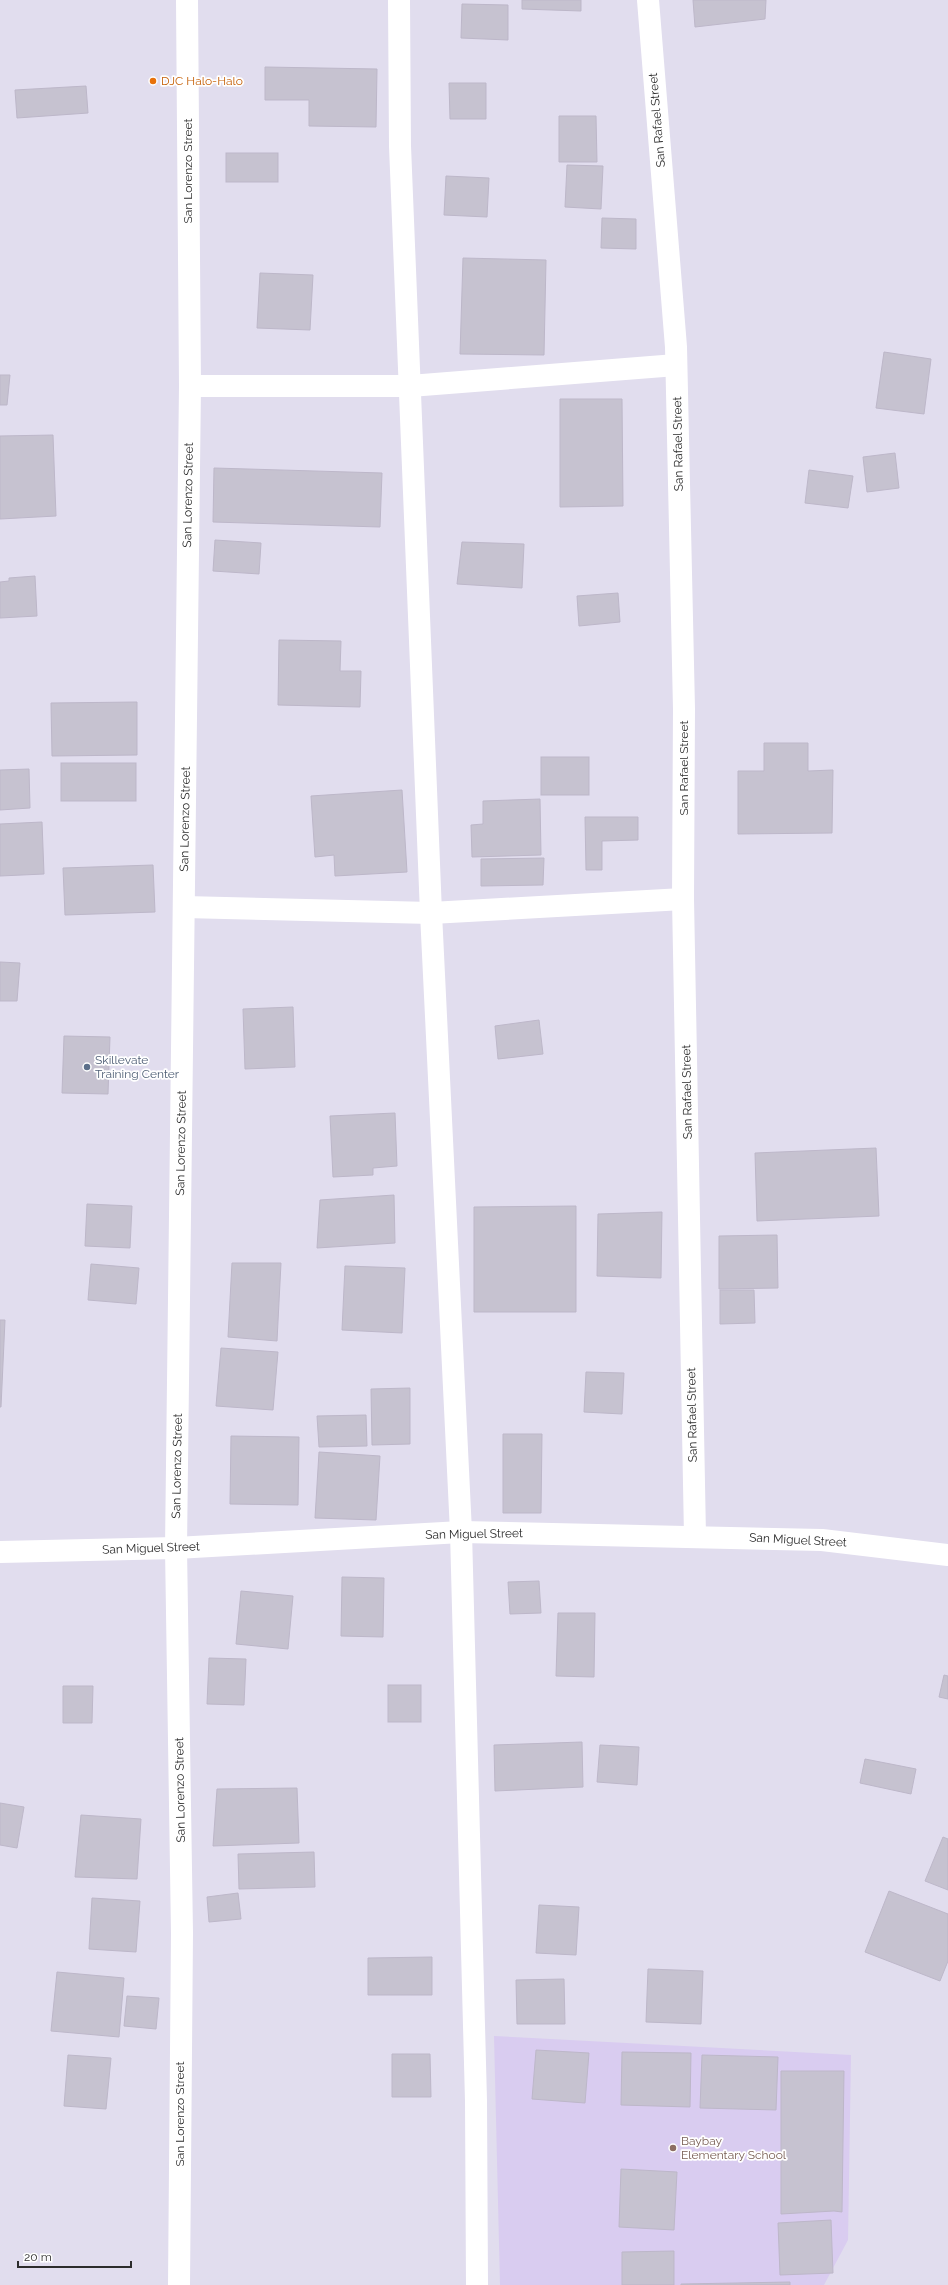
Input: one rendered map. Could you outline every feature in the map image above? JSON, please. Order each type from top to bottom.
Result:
[{"type":"street","name":"San Lorenzo Street","points":[[179,2285],[182,1933],[176,1548],[190,386],[187,0]]},
{"type":"street","points":[[399,0],[400,146],[430,913],[461,1532],[476,2101],[477,2285]]},
{"type":"street","name":"San Rafael Street","points":[[648,0],[676,365],[684,709],[683,899],[695,1536]]},
{"type":"street","points":[[190,386],[410,386],[676,365]]},
{"type":"street","points":[[184,907],[430,913],[683,899]]},
{"type":"street","name":"San Miguel Street","points":[[0,1552],[176,1548],[461,1532],[822,1540],[948,1555]]},
{"type":"shaded area","name":"Baybay Elementary School","points":[[494,2036],[851,2055],[848,2240],[824,2285],[500,2285]]},
{"type":"building","points":[[522,0],[581,0],[581,11],[522,9]]},
{"type":"building","points":[[693,0],[766,0],[765,19],[695,27]]},
{"type":"building","points":[[462,4],[508,5],[508,40],[461,38]]},
{"type":"building","points":[[265,67],[377,69],[376,127],[309,126],[309,100],[265,100]]},
{"type":"building","points":[[449,83],[486,83],[486,119],[450,119]]},
{"type":"building","points":[[86,86],[88,113],[17,118],[15,90]]},
{"type":"building","points":[[559,116],[596,116],[597,162],[559,162]]},
{"type":"building","points":[[226,153],[278,153],[278,182],[226,182]]},
{"type":"building","points":[[567,165],[603,166],[601,209],[565,207]]},
{"type":"building","points":[[446,176],[489,178],[487,217],[444,215]]},
{"type":"building","points":[[602,218],[636,219],[636,249],[601,248]]},
{"type":"building","points":[[463,258],[546,260],[544,355],[460,354]]},
{"type":"building","points":[[260,273],[313,275],[310,330],[257,328]]},
{"type":"building","points":[[884,352],[931,359],[924,414],[876,408]]},
{"type":"building","points":[[0,375],[10,375],[7,405],[0,405]]},
{"type":"building","points":[[560,399],[622,399],[623,506],[560,507]]},
{"type":"building","points":[[53,435],[56,516],[0,519],[0,436]]},
{"type":"building","points":[[895,453],[899,488],[867,492],[863,457]]},
{"type":"building","points":[[214,468],[382,473],[380,527],[213,522]]},
{"type":"building","points":[[809,470],[853,476],[848,508],[805,503]]},
{"type":"building","points":[[215,540],[261,543],[259,574],[213,571]]},
{"type":"building","points":[[462,542],[524,544],[522,588],[457,584]]},
{"type":"building","points":[[35,576],[37,616],[0,618],[0,582],[9,581],[9,578]]},
{"type":"building","points":[[618,593],[620,622],[579,626],[577,596]]},
{"type":"building","points":[[279,640],[341,641],[340,671],[361,671],[360,707],[278,705]]},
{"type":"building","points":[[137,702],[137,755],[52,756],[51,703]]},
{"type":"building","points":[[764,743],[808,743],[808,771],[833,770],[832,833],[738,834],[738,771],[764,771]]},
{"type":"building","points":[[541,757],[589,757],[589,795],[541,795]]},
{"type":"building","points":[[61,763],[136,763],[136,801],[61,801]]},
{"type":"building","points":[[29,769],[30,808],[0,810],[0,770]]},
{"type":"building","points":[[402,790],[407,872],[335,876],[334,855],[315,857],[311,796]]},
{"type":"building","points":[[540,799],[541,855],[472,857],[471,825],[483,824],[483,801]]},
{"type":"building","points":[[585,817],[638,817],[638,840],[602,841],[602,870],[586,870]]},
{"type":"building","points":[[42,822],[44,874],[0,876],[0,824]]},
{"type":"building","points":[[544,858],[543,885],[481,886],[481,859]]},
{"type":"building","points":[[153,865],[155,912],[65,915],[63,868]]},
{"type":"building","points":[[0,962],[20,963],[17,1001],[0,1001]]},
{"type":"building","points":[[293,1007],[295,1067],[245,1069],[243,1009]]},
{"type":"building","points":[[539,1020],[543,1054],[498,1059],[495,1026]]},
{"type":"building","points":[[64,1036],[110,1037],[108,1094],[62,1093]]},
{"type":"building","points":[[395,1113],[397,1166],[373,1168],[373,1175],[333,1177],[330,1116]]},
{"type":"building","points":[[876,1148],[879,1216],[757,1221],[755,1153]]},
{"type":"building","points":[[394,1195],[395,1243],[317,1248],[320,1200]]},
{"type":"building","points":[[87,1204],[132,1206],[130,1248],[85,1246]]},
{"type":"building","points":[[576,1206],[576,1312],[474,1312],[474,1207]]},
{"type":"building","points":[[662,1212],[661,1278],[597,1276],[598,1214]]},
{"type":"building","points":[[777,1235],[778,1288],[719,1289],[719,1236]]},
{"type":"building","points":[[232,1263],[281,1263],[277,1341],[228,1337]]},
{"type":"building","points":[[91,1264],[139,1268],[136,1304],[88,1300]]},
{"type":"building","points":[[345,1266],[405,1268],[402,1333],[342,1330]]},
{"type":"building","points":[[720,1290],[754,1290],[755,1323],[720,1324]]},
{"type":"building","points":[[0,1320],[5,1320],[1,1407],[0,1407]]},
{"type":"building","points":[[221,1348],[278,1352],[273,1410],[216,1406]]},
{"type":"building","points":[[586,1372],[624,1373],[622,1414],[584,1412]]},
{"type":"building","points":[[410,1388],[410,1444],[372,1445],[371,1389]]},
{"type":"building","points":[[366,1415],[367,1446],[319,1447],[317,1416]]},
{"type":"building","points":[[503,1434],[542,1434],[541,1513],[503,1513]]},
{"type":"building","points":[[231,1436],[299,1437],[298,1505],[230,1504]]},
{"type":"building","points":[[319,1452],[380,1456],[376,1520],[315,1518]]},
{"type":"building","points":[[342,1577],[384,1578],[383,1637],[341,1636]]},
{"type":"building","points":[[539,1581],[541,1613],[510,1614],[508,1582]]},
{"type":"building","points":[[241,1591],[293,1596],[288,1649],[236,1644]]},
{"type":"building","points":[[558,1613],[595,1613],[594,1677],[556,1676]]},
{"type":"building","points":[[209,1658],[246,1659],[244,1705],[207,1704]]},
{"type":"building","points":[[944,1675],[948,1676],[948,1699],[939,1697]]},
{"type":"building","points":[[388,1685],[421,1685],[421,1722],[388,1722]]},
{"type":"building","points":[[63,1686],[93,1686],[92,1723],[63,1723]]},
{"type":"building","points":[[582,1742],[583,1787],[495,1791],[494,1745]]},
{"type":"building","points":[[600,1745],[639,1747],[637,1785],[597,1782]]},
{"type":"building","points":[[865,1759],[916,1769],[911,1794],[860,1783]]},
{"type":"building","points":[[297,1788],[299,1843],[213,1846],[217,1789]]},
{"type":"building","points":[[0,1803],[24,1807],[17,1848],[0,1845]]},
{"type":"building","points":[[81,1815],[141,1819],[137,1879],[75,1877]]},
{"type":"building","points":[[943,1837],[948,1839],[948,1890],[925,1881]]},
{"type":"building","points":[[314,1852],[315,1887],[239,1889],[238,1854]]},
{"type":"building","points":[[889,1891],[948,1914],[948,1961],[940,1981],[865,1952]]},
{"type":"building","points":[[238,1893],[241,1919],[209,1922],[207,1897]]},
{"type":"building","points":[[92,1898],[140,1901],[136,1952],[89,1949]]},
{"type":"building","points":[[539,1905],[579,1907],[576,1955],[536,1953]]},
{"type":"building","points":[[432,1957],[432,1995],[368,1995],[368,1958]]},
{"type":"building","points":[[648,1969],[703,1971],[701,2024],[646,2022]]},
{"type":"building","points":[[57,1972],[124,1978],[119,2037],[51,2031]]},
{"type":"building","points":[[564,1979],[565,2024],[517,2024],[516,1980]]},
{"type":"building","points":[[127,1996],[159,1998],[156,2029],[124,2026]]},
{"type":"building","points":[[536,2050],[589,2053],[585,2103],[532,2099]]},
{"type":"building","points":[[622,2052],[691,2053],[690,2107],[621,2105]]},
{"type":"building","points":[[392,2054],[430,2054],[431,2097],[392,2097]]},
{"type":"building","points":[[68,2055],[111,2058],[106,2109],[64,2106]]},
{"type":"building","points":[[702,2055],[778,2057],[776,2110],[700,2108]]},
{"type":"building","points":[[781,2071],[844,2071],[842,2212],[834,2211],[781,2214]]},
{"type":"building","points":[[621,2169],[677,2172],[674,2230],[619,2227]]},
{"type":"building","points":[[831,2220],[833,2273],[780,2275],[778,2223]]},
{"type":"building","points":[[674,2251],[674,2285],[622,2285],[622,2252]]},
{"type":"building","points":[[790,2282],[790,2285],[681,2285],[681,2284]]},
{"type":"place","name":"DJC Halo-Halo","points":[[153,81]]},
{"type":"place","name":"Skillevate Training Center","points":[[87,1067]]},
{"type":"place","name":"Baybay Elementary School","points":[[673,2148]]}]
